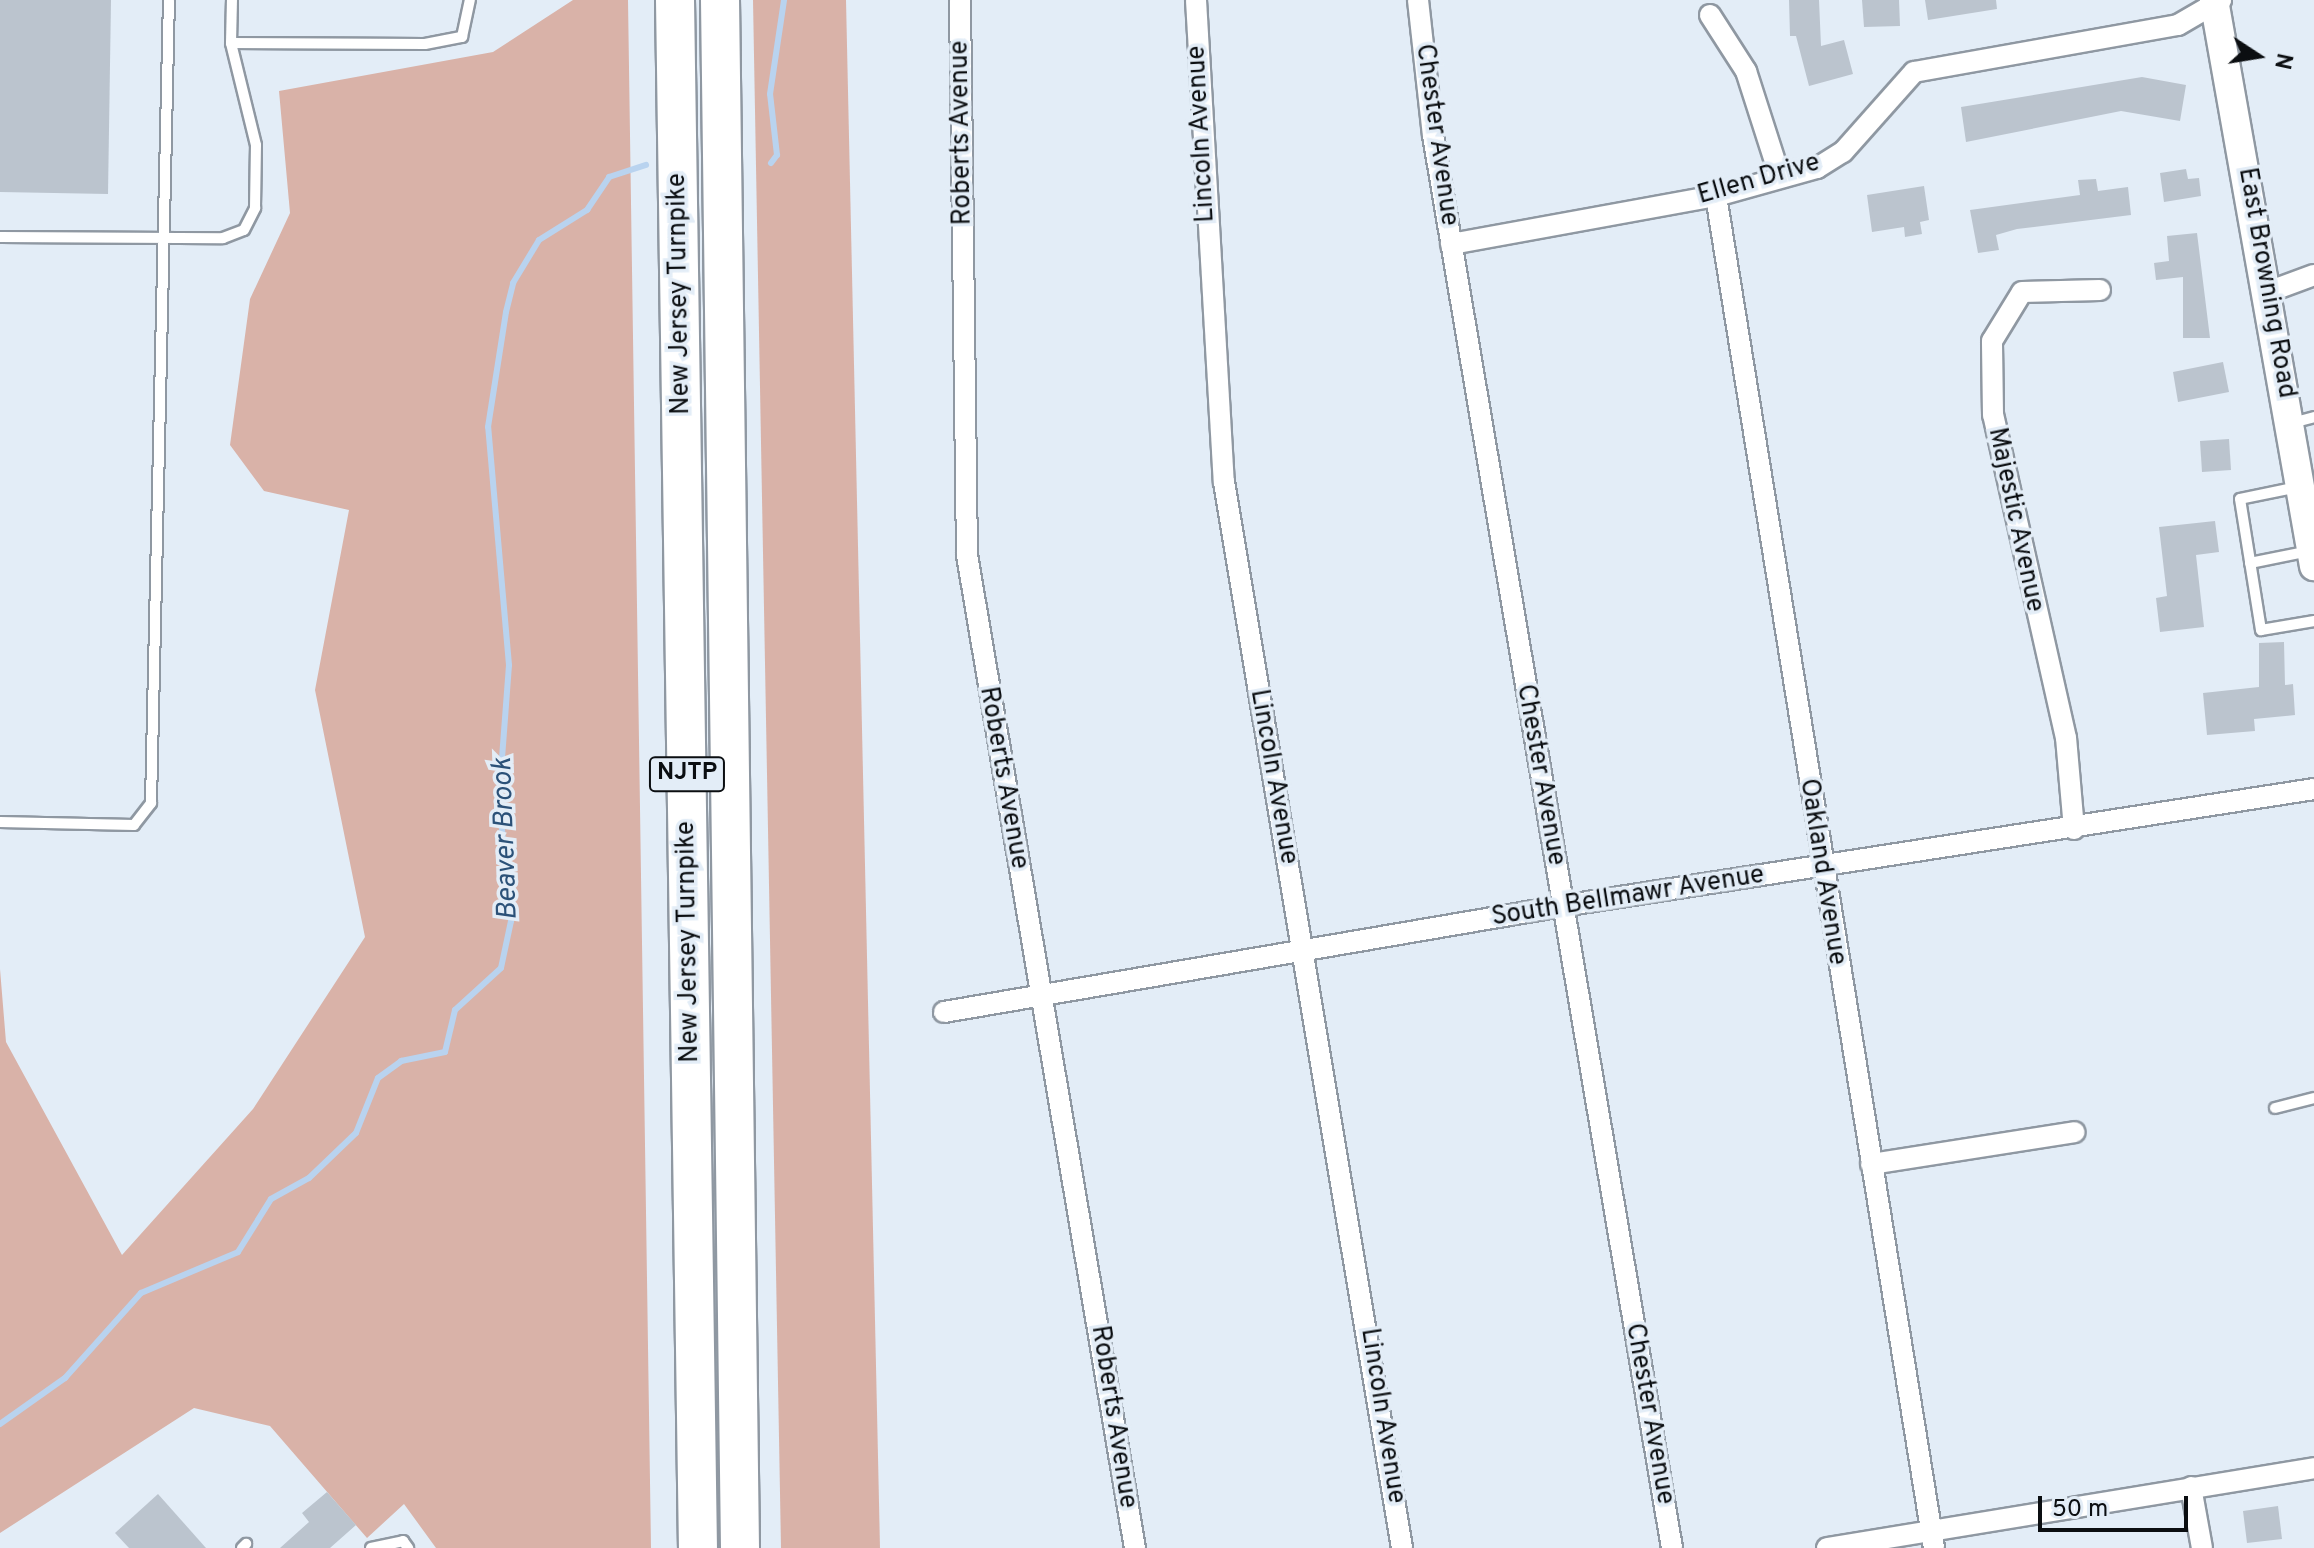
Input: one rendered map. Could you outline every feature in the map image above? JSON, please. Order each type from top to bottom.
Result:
[{"type":"highway","name":"New Jersey Turnpike","points":[[675,0],[698,1548]]},
{"type":"highway","name":"New Jersey Turnpike","points":[[721,11],[740,1548]]},
{"type":"main road","name":"East Browning Road","points":[[2217,2],[2268,292],[2302,420],[2301,486],[2313,558]]},
{"type":"street","name":"Roberts Avenue","points":[[960,0],[967,555],[1135,1548]]},
{"type":"street","name":"Lincoln Avenue","points":[[1196,0],[1224,482],[1402,1548]]},
{"type":"street","name":"Chester Avenue","points":[[1418,0],[1451,244],[1672,1548]]},
{"type":"street","name":"Ellen Drive","points":[[1451,244],[1716,196],[1780,177],[1843,152],[1914,72],[2178,25],[2217,2]]},
{"type":"street","points":[[1710,15],[1746,71],[1780,177]]},
{"type":"street","name":"Oakland Avenue","points":[[1716,196],[1820,869],[1932,1539]]},
{"type":"street","points":[[2268,292],[2314,275]]},
{"type":"street","name":"Majestic Avenue","points":[[2074,829],[2066,738],[1993,415],[1992,341],[2022,292],[2100,290]]},
{"type":"street","name":"South Bellmawr Avenue","points":[[944,1012],[1562,906],[1820,869],[2314,789]]},
{"type":"street","points":[[1871,1164],[2075,1132]]},
{"type":"street","points":[[1827,1548],[1932,1539],[2191,1487],[2314,1468]]},
{"type":"street","points":[[2191,1487],[2202,1548]]},
{"type":"lane","points":[[0,822],[134,825],[151,803],[169,0]]},
{"type":"lane","points":[[0,237],[223,238],[244,230],[255,208],[256,145],[231,43],[232,0]]},
{"type":"lane","points":[[231,43],[425,44],[462,37],[470,0]]},
{"type":"lane","points":[[2301,486],[2240,499],[2261,630],[2314,621]]},
{"type":"lane","points":[[2250,563],[2313,558]]},
{"type":"lane","points":[[2275,1108],[2314,1098]]},
{"type":"lane","points":[[371,1548],[403,1541],[408,1548]]},
{"type":"shaded area","points":[[573,0],[628,0],[651,1548],[436,1548],[404,1504],[367,1538],[270,1426],[194,1408],[0,1533],[0,969],[6,1042],[122,1255],[253,1109],[365,937],[315,690],[349,510],[264,491],[230,445],[250,299],[290,213],[279,91],[493,52]]},
{"type":"shaded area","points":[[753,0],[846,0],[880,1548],[781,1548]]},
{"type":"building","points":[[0,0],[111,0],[108,194],[0,192]]},
{"type":"building","points":[[1789,0],[1819,0],[1821,46],[1844,40],[1853,74],[1809,86],[1796,36],[1790,36]]},
{"type":"building","points":[[1862,0],[1899,0],[1900,26],[1864,27]]},
{"type":"building","points":[[1925,0],[1996,0],[1997,9],[1928,20]]},
{"type":"building","points":[[2142,77],[2186,85],[2180,121],[2121,111],[1966,142],[1961,107]]},
{"type":"building","points":[[2186,169],[2188,179],[2199,178],[2201,196],[2164,202],[2160,173]]},
{"type":"building","points":[[2096,179],[2098,191],[2128,187],[2131,215],[2017,229],[1996,235],[1999,250],[1978,253],[1970,210],[2080,195],[2078,180]]},
{"type":"building","points":[[1924,186],[1929,220],[1920,222],[1922,234],[1905,237],[1904,227],[1872,232],[1867,195]]},
{"type":"building","points":[[2197,233],[2210,338],[2183,338],[2183,277],[2156,280],[2154,263],[2169,261],[2167,236]]},
{"type":"building","points":[[2223,362],[2229,392],[2178,402],[2173,372]]},
{"type":"building","points":[[2229,439],[2231,470],[2202,472],[2200,441]]},
{"type":"building","points":[[2215,521],[2219,552],[2196,555],[2204,627],[2160,632],[2156,598],[2167,596],[2159,527]]},
{"type":"building","points":[[2284,642],[2285,685],[2293,684],[2295,715],[2254,719],[2255,731],[2207,735],[2203,693],[2259,687],[2259,643]]},
{"type":"building","points":[[327,1492],[356,1525],[330,1548],[280,1548],[309,1522],[302,1513]]},
{"type":"building","points":[[158,1494],[206,1548],[129,1548],[115,1533]]},
{"type":"building","points":[[2278,1506],[2282,1539],[2247,1543],[2243,1511]]},
{"type":"waterway","name":"Beaver Brook","points":[[771,163],[777,155],[770,94],[784,0]]},
{"type":"waterway","name":"Beaver Brook","points":[[0,1424],[65,1378],[141,1293],[238,1252],[271,1199],[309,1178],[356,1133],[378,1078],[401,1061],[445,1052],[455,1010],[501,968],[511,921],[499,798],[509,665],[488,427],[506,312],[513,283],[539,240],[587,210],[609,177],[646,165]]}]
